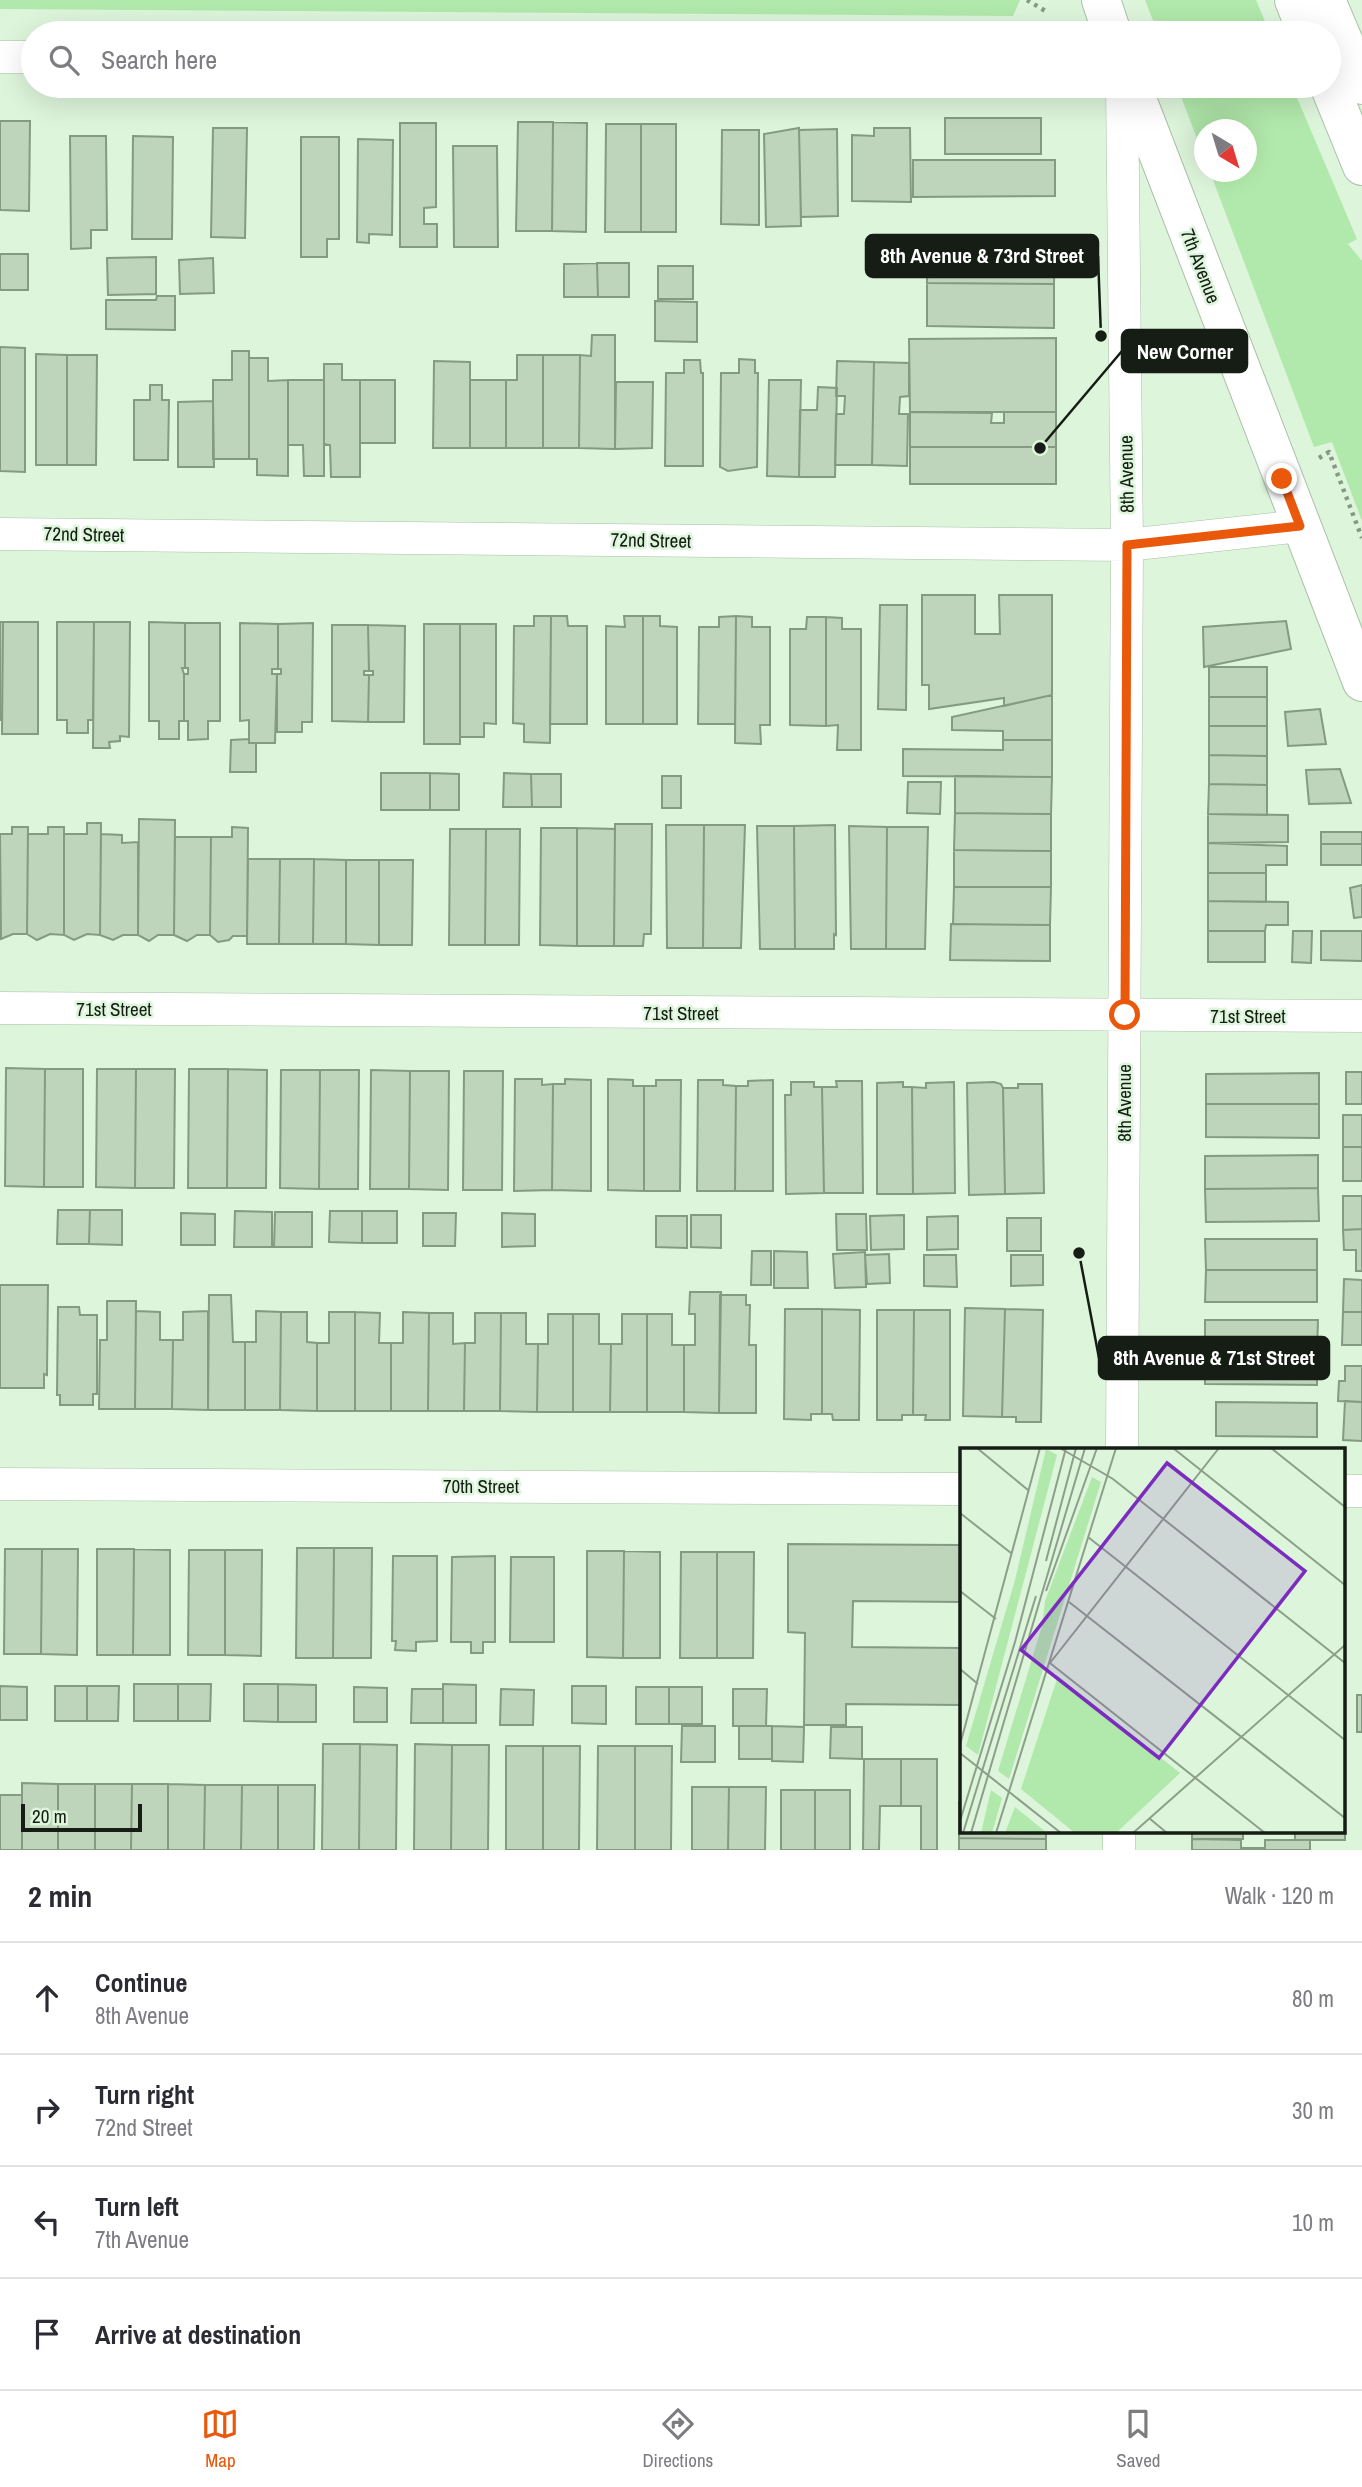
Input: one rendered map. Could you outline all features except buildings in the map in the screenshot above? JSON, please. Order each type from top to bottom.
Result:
[{"type":"main road","points":[[1101,0],[1108,21]]},
{"type":"main road","points":[[1294,0],[1302,21]]},
{"type":"main road","points":[[1326,0],[1335,21]]},
{"type":"main road","points":[[1341,35],[1362,85]]},
{"type":"main road","name":"7th Avenue","points":[[1137,98],[1362,682]]},
{"type":"main road","points":[[1334,98],[1362,166]]},
{"type":"street","points":[[0,57],[21,57]]},
{"type":"street","name":"8th Avenue","points":[[1122,98],[1127,545],[1122,1448]]},
{"type":"street","name":"72nd Street","points":[[0,534],[1127,545],[1300,526]]},
{"type":"street","name":"71st Street","points":[[0,1008],[1362,1016]]},
{"type":"street","name":"70th Street","points":[[0,1483],[960,1489]]},
{"type":"street","points":[[1344,1491],[1362,1491]]},
{"type":"street","points":[[1119,1832],[1119,1850]]},
{"type":"path","points":[[1027,0],[1047,12]]},
{"type":"path","points":[[1319,458],[1329,452],[1362,538]]},
{"type":"green space","points":[[0,0],[1020,0],[1013,16],[0,9]]},
{"type":"green space","points":[[1145,0],[1256,0],[1265,21],[1153,21]]},
{"type":"green space","points":[[1182,98],[1297,98],[1357,239],[1348,244],[1362,261],[1362,521],[1332,442],[1314,447],[1214,182],[1257,182],[1257,119],[1194,119],[1194,131]]},
{"type":"place","name":"8th Avenue & 73rd Street","points":[[1101,336]]},
{"type":"place","name":"New Corner","points":[[1040,448]]},
{"type":"place","name":"8th Avenue & 71st Street","points":[[1079,1253]]},
{"type":"route","points":[[1125,1015],[1127,545],[1300,526],[1282,479]]}]
